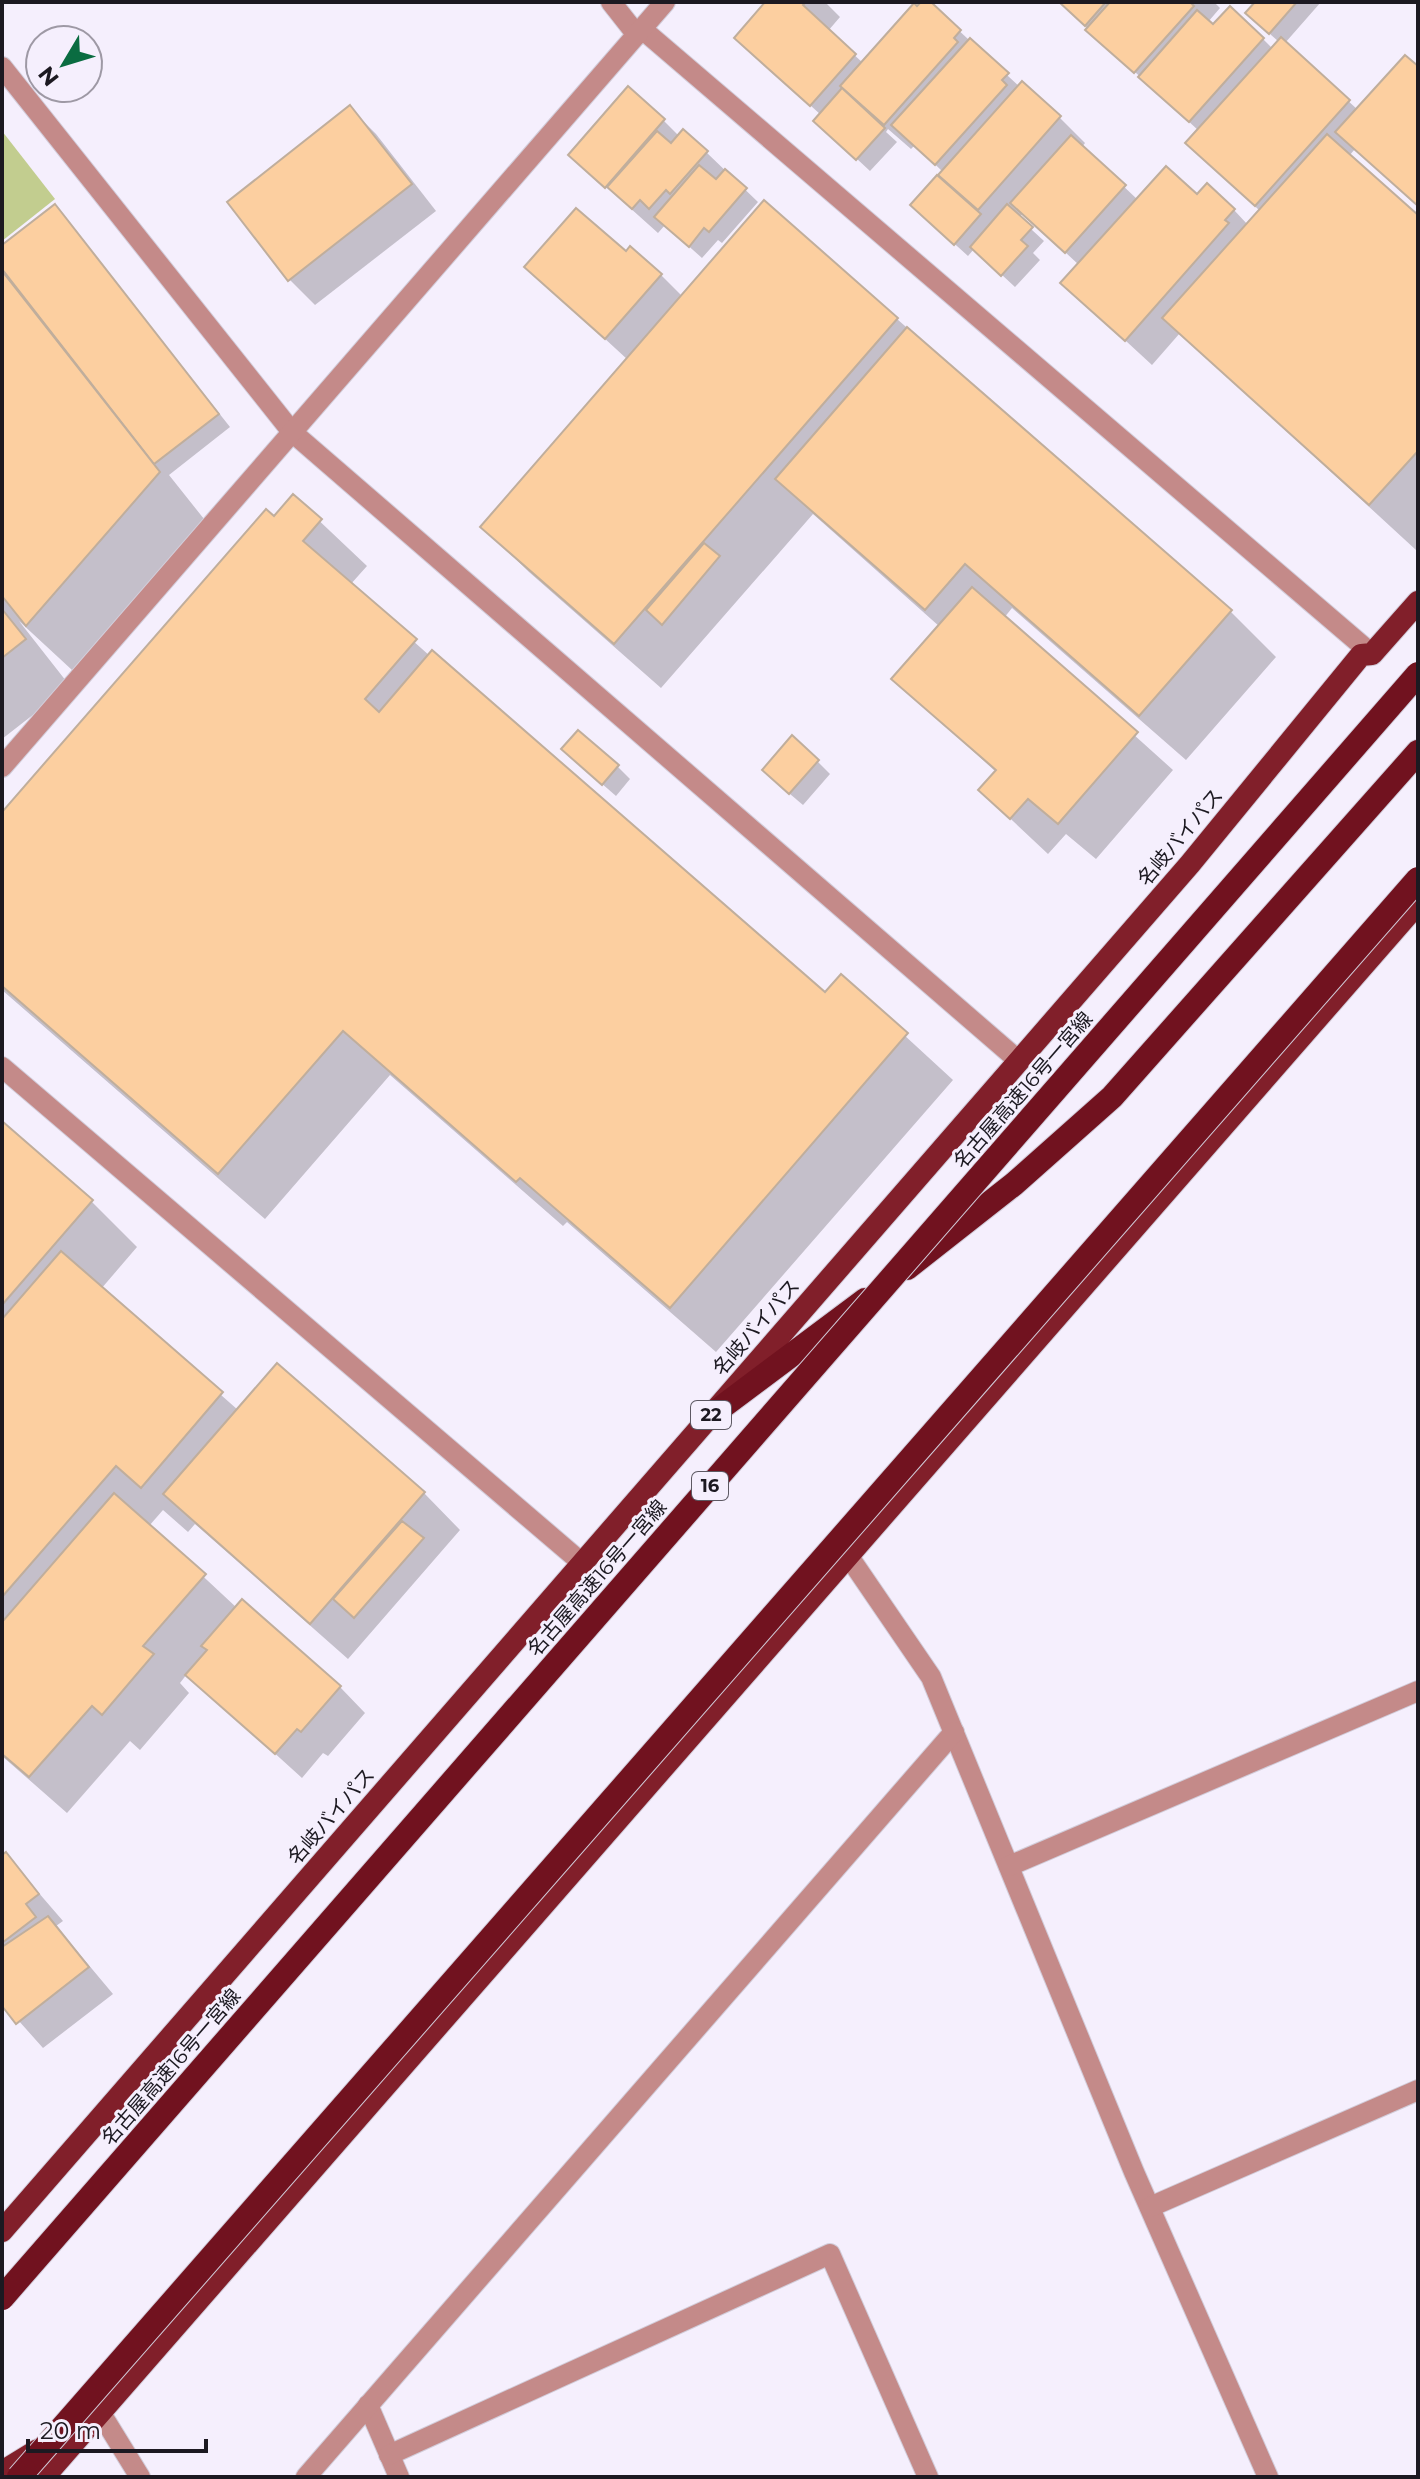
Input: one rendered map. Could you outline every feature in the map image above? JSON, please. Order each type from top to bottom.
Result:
[{"type":"highway","name":"名岐バイパス","points":[[5,2219],[582,1563],[1190,864],[1361,655],[1372,654],[1418,602]]},
{"type":"highway","name":"名古屋高速16号一宮線","points":[[2,2298],[1418,674]]},
{"type":"highway","points":[[710,1416],[935,1248],[1112,1097],[1418,752]]},
{"type":"highway","points":[[19,2477],[1418,879]]},
{"type":"highway","points":[[44,2477],[1418,903]]},
{"type":"highway","points":[[2,2472],[100,2412]]},
{"type":"street","points":[[611,2],[639,32],[1372,654]]},
{"type":"street","points":[[2,767],[665,2]]},
{"type":"street","points":[[2,67],[292,432],[1019,1061]]},
{"type":"street","points":[[2,1067],[582,1563]]},
{"type":"street","points":[[847,1554],[931,1677],[1150,2207],[1268,2477]]},
{"type":"street","points":[[1009,1866],[1418,1691]]},
{"type":"street","points":[[306,2477],[954,1732]]},
{"type":"street","points":[[1150,2207],[1418,2090]]},
{"type":"street","points":[[389,2455],[830,2254],[928,2477]]},
{"type":"street","points":[[368,2405],[399,2477]]},
{"type":"street","points":[[100,2412],[140,2477]]},
{"type":"green space","points":[[2,131],[55,199],[2,241]]},
{"type":"building","points":[[765,2],[806,2],[803,5],[856,54],[810,106],[734,38]]},
{"type":"building","points":[[921,2],[931,2],[961,30],[954,38],[958,42],[884,125],[840,86],[914,3],[917,6]]},
{"type":"building","points":[[1059,2],[1106,2],[1085,26]]},
{"type":"building","points":[[1110,2],[1190,2],[1194,6],[1134,73],[1085,30]]},
{"type":"building","points":[[1255,2],[1297,2],[1269,34],[1245,13]]},
{"type":"building","points":[[1230,6],[1264,38],[1189,122],[1138,77],[1197,10],[1213,24]]},
{"type":"building","points":[[1281,37],[1350,100],[1255,206],[1185,143]]},
{"type":"building","points":[[970,38],[1009,73],[1002,80],[1007,85],[935,165],[891,125]]},
{"type":"building","points":[[1405,55],[1418,66],[1418,206],[1335,132]]},
{"type":"building","points":[[1022,81],[1061,116],[978,210],[938,175]]},
{"type":"building","points":[[628,86],[665,119],[605,188],[568,155]]},
{"type":"building","points":[[842,88],[885,128],[856,160],[813,121]]},
{"type":"building","points":[[350,105],[412,184],[288,281],[227,202]]},
{"type":"building","points":[[683,129],[708,151],[670,194],[666,190],[649,209],[640,200],[632,209],[607,187],[657,131],[671,143]]},
{"type":"building","points":[[1327,134],[1418,215],[1418,451],[1369,505],[1162,318]]},
{"type":"building","points":[[1071,135],[1126,185],[1065,253],[1010,203]]},
{"type":"building","points":[[699,165],[716,179],[725,169],[747,188],[709,232],[704,228],[689,247],[654,217]]},
{"type":"building","points":[[1166,166],[1197,194],[1207,183],[1235,209],[1225,220],[1229,223],[1125,341],[1060,283]]},
{"type":"building","points":[[937,175],[981,214],[954,245],[910,205]]},
{"type":"building","points":[[764,200],[898,318],[614,644],[480,527]]},
{"type":"building","points":[[55,204],[219,414],[154,464],[2,269],[2,245]]},
{"type":"building","points":[[1007,204],[1033,227],[1021,240],[1028,246],[1001,276],[970,247]]},
{"type":"building","points":[[576,208],[626,251],[630,246],[662,274],[605,339],[524,267]]},
{"type":"building","points":[[2,271],[160,472],[26,626],[2,596]]},
{"type":"building","points":[[907,327],[1232,610],[1139,716],[965,564],[925,610],[775,479]]},
{"type":"building","points":[[293,494],[322,519],[303,541],[417,639],[365,699],[379,712],[432,650],[825,992],[841,974],[908,1033],[670,1308],[520,1178],[516,1182],[343,1031],[218,1174],[2,986],[2,812],[266,509],[274,516]]},
{"type":"building","points":[[704,543],[720,556],[662,625],[646,610]]},
{"type":"building","points":[[972,587],[1138,732],[1058,824],[1028,799],[1010,819],[978,790],[996,770],[891,679]]},
{"type":"building","points":[[2,609],[26,639],[2,658]]},
{"type":"building","points":[[578,730],[619,765],[602,785],[561,749]]},
{"type":"building","points":[[792,735],[819,760],[789,794],[762,770]]},
{"type":"building","points":[[2,1121],[93,1200],[2,1305]]},
{"type":"building","points":[[61,1251],[223,1392],[141,1488],[116,1466],[2,1597],[2,1319]]},
{"type":"building","points":[[277,1363],[425,1492],[310,1624],[163,1494]]},
{"type":"building","points":[[114,1493],[206,1574],[143,1646],[154,1654],[102,1715],[92,1706],[29,1777],[2,1754],[2,1622]]},
{"type":"building","points":[[402,1521],[424,1538],[354,1618],[333,1599]]},
{"type":"building","points":[[242,1599],[341,1686],[301,1732],[297,1729],[275,1754],[185,1675],[207,1650],[201,1646]]},
{"type":"building","points":[[6,1852],[39,1894],[26,1904],[36,1917],[2,1943],[2,1855]]},
{"type":"building","points":[[48,1916],[89,1967],[16,2024],[2,2006],[2,1947]]}]
